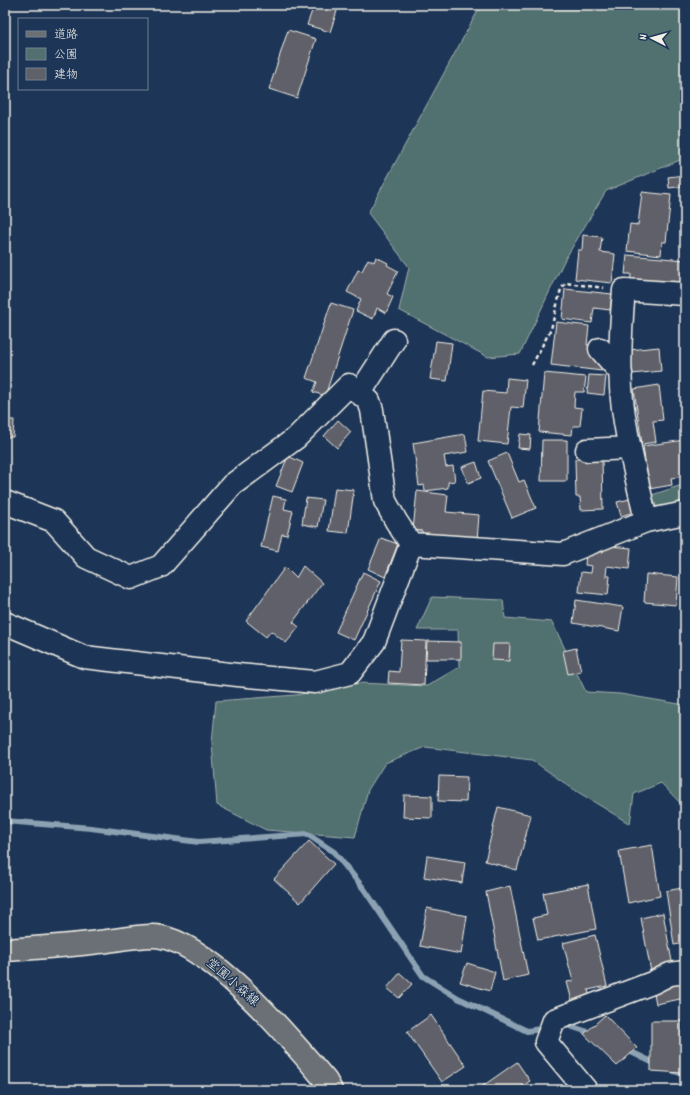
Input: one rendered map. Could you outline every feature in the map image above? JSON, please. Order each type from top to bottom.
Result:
[{"type":"main road","name":"堂園小森線","points":[[5,950],[62,946],[154,936],[175,941],[215,965],[278,1024],[326,1081],[331,1090]]},
{"type":"street","points":[[646,521],[630,448],[621,389],[620,340],[624,290],[685,294]]},
{"type":"street","points":[[360,393],[394,340]]},
{"type":"street","points":[[600,349],[621,373]]},
{"type":"street","points":[[5,502],[54,521],[86,557],[131,578],[160,566],[232,485],[296,438],[349,385],[369,401],[372,410],[385,501],[411,544]]},
{"type":"street","points":[[587,450],[630,448]]},
{"type":"street","points":[[411,544],[563,554],[646,521],[685,512]]},
{"type":"street","points":[[5,623],[84,657],[315,682],[350,673],[374,642],[411,544]]},
{"type":"street","points":[[586,1090],[546,1042],[554,1020],[652,983],[670,974],[685,972]]},
{"type":"path","points":[[532,365],[551,329],[561,289],[566,283],[624,290]]},
{"type":"green space","points":[[481,5],[685,5],[685,158],[606,191],[564,261],[520,354],[488,357],[399,310],[409,267],[368,213]]},
{"type":"green space","points":[[685,484],[685,503],[657,508],[652,495]]},
{"type":"green space","points":[[432,597],[503,600],[505,618],[552,622],[586,692],[620,694],[685,705],[685,808],[661,783],[634,794],[630,824],[573,789],[532,760],[425,747],[385,763],[368,790],[355,837],[266,830],[217,805],[212,743],[216,701],[296,695],[359,683],[427,686],[459,667],[458,630],[417,630]]},
{"type":"building","points":[[314,5],[339,5],[330,32],[307,25]]},
{"type":"building","points":[[288,30],[316,39],[297,98],[269,89]]},
{"type":"building","points":[[684,175],[685,186],[669,188],[668,177]]},
{"type":"building","points":[[642,192],[671,195],[666,242],[662,242],[661,255],[627,251],[630,224],[638,225]]},
{"type":"building","points":[[583,235],[602,237],[600,252],[615,254],[612,283],[575,279],[578,250],[582,250]]},
{"type":"building","points":[[627,255],[685,260],[685,287],[630,285],[631,274],[625,274]]},
{"type":"building","points":[[376,257],[388,263],[387,265],[398,271],[387,294],[393,297],[386,313],[377,308],[373,319],[356,311],[361,299],[347,292],[358,270],[362,271],[368,259],[374,262]]},
{"type":"building","points":[[565,289],[612,294],[610,310],[594,308],[592,323],[562,319]]},
{"type":"building","points":[[331,303],[353,310],[325,396],[313,392],[317,382],[306,378]]},
{"type":"building","points":[[556,322],[589,326],[587,345],[596,346],[604,356],[602,371],[551,365]]},
{"type":"building","points":[[436,341],[452,343],[447,381],[430,379]]},
{"type":"building","points":[[659,347],[661,371],[632,374],[629,350]]},
{"type":"building","points":[[544,373],[586,377],[584,392],[575,392],[574,407],[582,408],[580,426],[573,426],[572,435],[539,432]]},
{"type":"building","points":[[589,375],[606,376],[604,395],[587,393]]},
{"type":"building","points":[[507,378],[526,380],[523,408],[511,407],[507,444],[478,441],[483,391],[506,393]]},
{"type":"building","points":[[659,385],[663,420],[653,421],[656,442],[642,444],[634,389]]},
{"type":"building","points":[[5,420],[14,420],[13,437],[5,437]]},
{"type":"building","points":[[338,420],[351,432],[337,448],[324,436]]},
{"type":"building","points":[[465,434],[468,452],[444,456],[446,467],[453,466],[455,481],[448,482],[448,488],[425,491],[424,485],[419,486],[413,443]]},
{"type":"building","points":[[520,434],[531,435],[530,449],[518,448]]},
{"type":"building","points":[[542,440],[567,440],[567,481],[541,481]]},
{"type":"building","points":[[685,440],[685,476],[671,478],[672,485],[649,489],[643,446]]},
{"type":"building","points":[[507,453],[519,482],[524,480],[536,508],[512,518],[488,461]]},
{"type":"building","points":[[288,456],[303,463],[292,492],[276,486]]},
{"type":"building","points":[[575,459],[602,459],[603,509],[581,510],[580,497],[576,497]]},
{"type":"building","points":[[476,462],[481,478],[468,483],[462,467]]},
{"type":"building","points":[[335,488],[354,490],[348,533],[329,531]]},
{"type":"building","points":[[417,491],[448,495],[446,512],[479,515],[477,541],[422,535],[422,531],[413,530]]},
{"type":"building","points":[[273,496],[286,499],[284,509],[293,511],[287,535],[282,534],[278,551],[261,547]]},
{"type":"building","points":[[306,498],[323,500],[318,527],[302,524]]},
{"type":"building","points":[[630,499],[634,512],[621,516],[617,502]]},
{"type":"building","points":[[381,538],[398,544],[385,577],[368,569]]},
{"type":"building","points":[[685,545],[685,572],[681,572]]},
{"type":"building","points":[[610,546],[631,548],[629,569],[607,566],[606,576],[610,576],[608,595],[579,592],[581,572],[591,573],[592,566],[585,565],[586,554],[594,555],[594,551],[603,552],[603,548],[610,548]]},
{"type":"building","points":[[303,566],[322,583],[293,622],[299,627],[286,643],[271,631],[266,637],[246,621],[285,567],[296,578]]},
{"type":"building","points":[[363,572],[381,581],[354,640],[336,632]]},
{"type":"building","points":[[646,574],[678,577],[676,605],[644,602]]},
{"type":"building","points":[[576,600],[623,607],[619,631],[573,623]]},
{"type":"building","points":[[401,640],[426,641],[424,685],[388,683],[389,671],[399,672]]},
{"type":"building","points":[[427,641],[461,642],[461,659],[426,659]]},
{"type":"building","points":[[493,644],[510,644],[509,661],[492,660]]},
{"type":"building","points":[[576,648],[581,671],[568,674],[563,651]]},
{"type":"building","points":[[439,776],[467,777],[466,802],[438,801]]},
{"type":"building","points":[[404,795],[432,796],[432,818],[403,817]]},
{"type":"building","points":[[498,807],[531,815],[517,870],[485,861]]},
{"type":"building","points":[[309,841],[334,864],[300,903],[274,879]]},
{"type":"building","points":[[652,845],[660,896],[628,903],[619,851]]},
{"type":"building","points":[[427,856],[465,862],[462,883],[424,877]]},
{"type":"building","points":[[588,884],[596,929],[538,940],[533,918],[547,915],[543,893]]},
{"type":"building","points":[[510,886],[528,975],[503,981],[486,892]]},
{"type":"building","points":[[682,888],[685,909],[685,943],[674,945],[666,891]]},
{"type":"building","points":[[427,908],[467,916],[461,954],[420,946]]},
{"type":"building","points":[[663,913],[673,967],[651,972],[641,918]]},
{"type":"building","points":[[595,935],[607,986],[588,990],[590,997],[572,1001],[567,982],[573,981],[563,943]]},
{"type":"building","points":[[467,963],[495,972],[490,991],[460,982]]},
{"type":"building","points":[[400,973],[412,984],[399,998],[387,988]]},
{"type":"building","points":[[685,975],[685,998],[656,1004],[652,983]]},
{"type":"building","points":[[431,1015],[466,1066],[442,1082],[407,1032]]},
{"type":"building","points":[[605,1015],[637,1048],[617,1066],[584,1034]]},
{"type":"building","points":[[651,1021],[682,1021],[682,1073],[651,1071]]},
{"type":"building","points":[[517,1062],[530,1081],[517,1090],[477,1090]]},
{"type":"waterway","points":[[5,821],[91,828],[199,842],[307,834],[334,852],[364,889],[423,976],[458,998],[527,1031],[547,1028]]},
{"type":"waterway","points":[[562,1026],[567,1025],[594,1034]]},
{"type":"waterway","points":[[625,1049],[658,1065]]},
{"type":"waterway","points":[[674,1071],[685,1074]]}]
